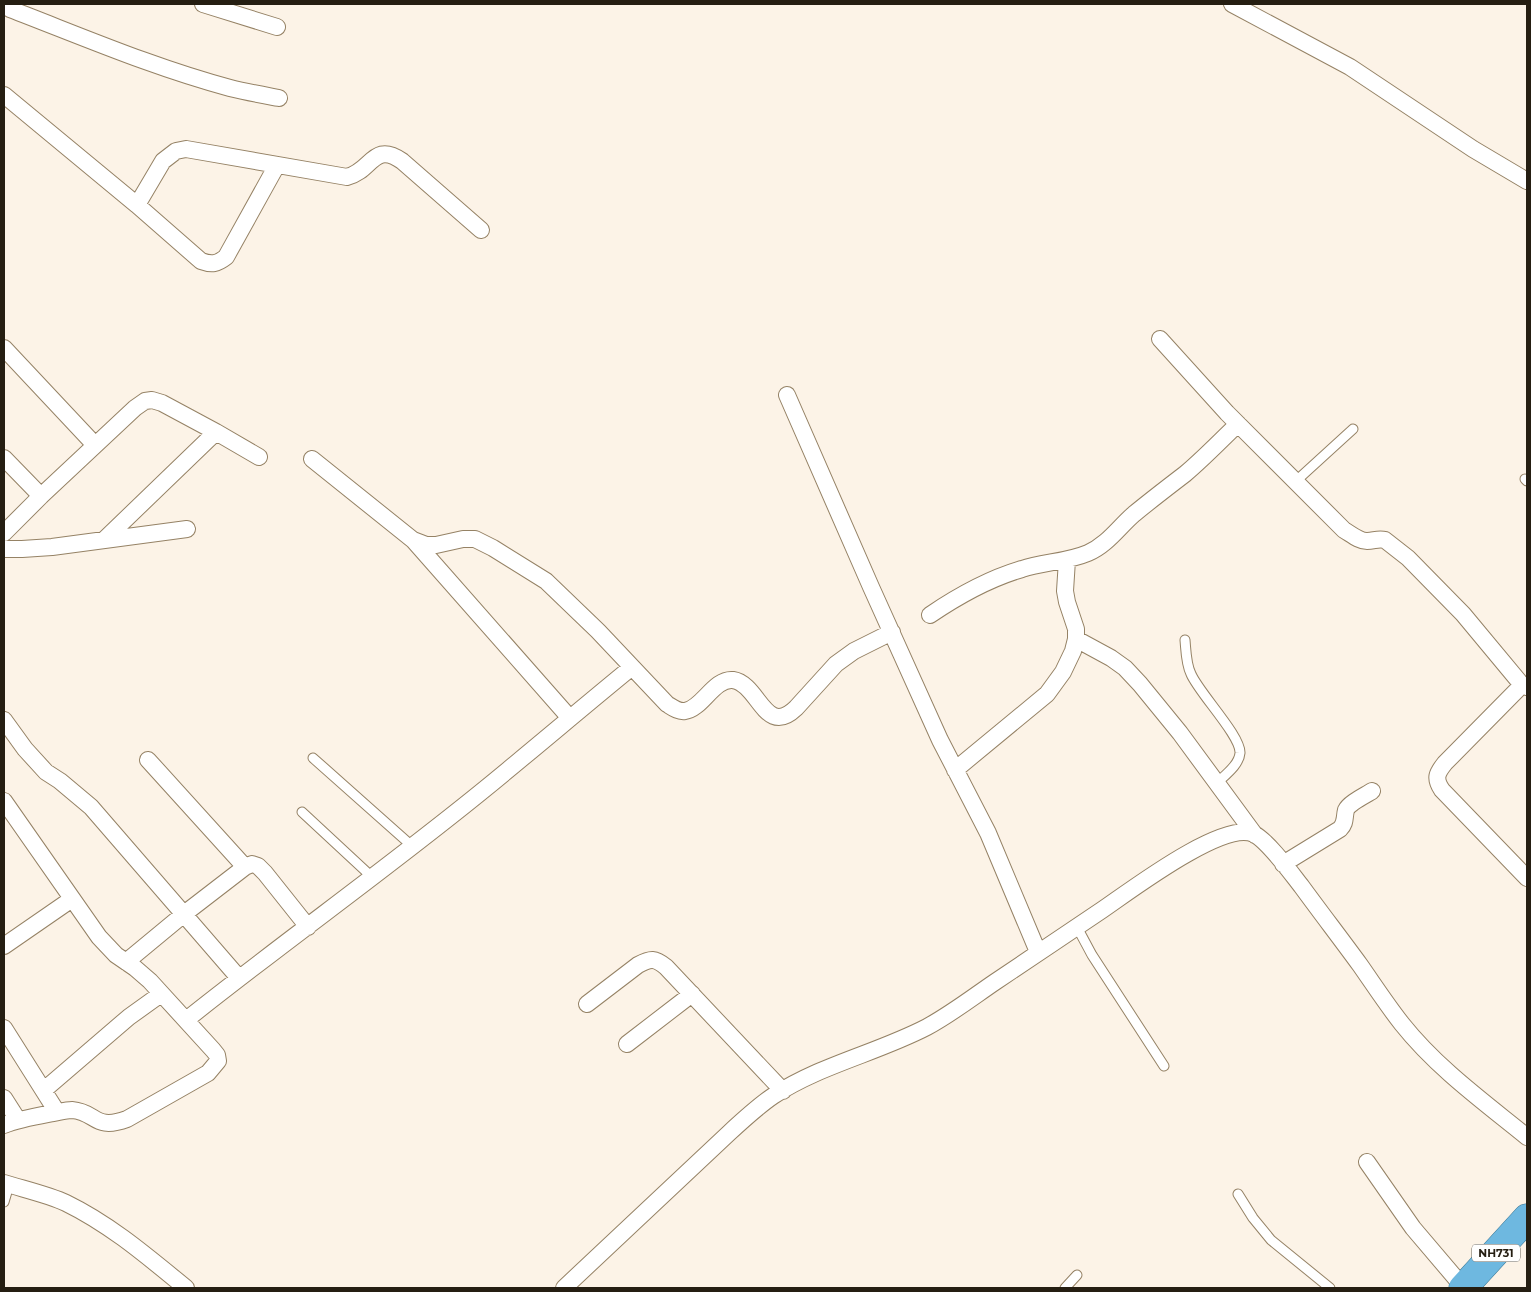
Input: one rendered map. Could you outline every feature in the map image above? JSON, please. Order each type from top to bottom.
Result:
[{"type":"highway","name":"NH731","points":[[1464,1288],[1527,1218]]},
{"type":"street","points":[[203,4],[243,10],[277,27]]},
{"type":"street","points":[[1232,4],[1350,67],[1472,149],[1527,181]]},
{"type":"street","points":[[11,9],[156,64],[231,88],[279,98]]},
{"type":"street","points":[[4,94],[137,205],[201,262],[213,264],[226,257],[277,166]]},
{"type":"street","points":[[137,205],[163,161],[176,151],[186,150],[347,177],[354,175],[377,156],[386,153],[394,156],[481,230]]},
{"type":"street","points":[[1160,339],[1238,424],[1349,533],[1362,540],[1385,540],[1408,558],[1463,614],[1524,686],[1457,750],[1439,770],[1437,777],[1442,790],[1527,878]]},
{"type":"street","points":[[4,348],[95,445]]},
{"type":"street","points":[[788,395],[955,770],[988,833],[1038,952]]},
{"type":"street","points":[[4,533],[95,445],[145,401],[152,400],[162,403],[259,457]]},
{"type":"street","points":[[930,615],[970,590],[998,578],[1022,569],[1087,554],[1098,548],[1111,538],[1145,504],[1186,473],[1238,424]]},
{"type":"street","points":[[104,540],[216,432]]},
{"type":"street","points":[[4,458],[41,496]]},
{"type":"street","points":[[312,459],[413,540],[569,718]]},
{"type":"street","points":[[4,549],[52,547],[187,529]]},
{"type":"street","points":[[413,540],[426,545],[436,545],[462,539],[475,539],[546,581],[598,631],[667,704],[685,711],[692,708],[720,684],[727,680],[734,680],[748,689],[766,710],[774,716],[783,717],[790,714],[796,708],[836,664],[854,651],[892,632]]},
{"type":"street","points":[[955,770],[1047,694],[1063,672],[1073,651],[1076,639],[1076,629],[1066,602],[1067,560]]},
{"type":"street","points":[[1076,639],[1111,658],[1125,668],[1140,684],[1180,733],[1254,835]]},
{"type":"street","points":[[186,1020],[486,788],[632,667]]},
{"type":"street","points":[[4,720],[37,763],[91,807],[240,978]]},
{"type":"street","points":[[148,760],[245,867]]},
{"type":"street","points":[[1283,864],[1340,829],[1345,822],[1346,811],[1349,806],[1372,791]]},
{"type":"street","points":[[4,801],[99,937],[116,956],[142,975],[186,1020],[217,1055],[218,1061],[208,1073],[115,1124],[99,1122],[79,1111],[70,1110],[11,1122],[4,1098]]},
{"type":"street","points":[[564,1288],[755,1109],[783,1090],[818,1072],[927,1027],[1187,854],[1232,833],[1245,832],[1264,841],[1360,964],[1402,1024],[1428,1054],[1527,1137]]},
{"type":"street","points":[[126,962],[184,914],[245,867],[252,864],[258,866],[265,873],[308,927]]},
{"type":"street","points":[[4,946],[72,899]]},
{"type":"street","points":[[587,1004],[646,960],[659,961],[783,1090]]},
{"type":"street","points":[[44,1090],[122,1022],[161,994]]},
{"type":"street","points":[[628,1044],[692,994]]},
{"type":"street","points":[[4,1028],[57,1112]]},
{"type":"street","points":[[1367,1162],[1413,1228],[1464,1288]]},
{"type":"street","points":[[7,1184],[64,1202],[87,1214],[112,1230],[186,1288]]},
{"type":"lane","points":[[1296,481],[1353,429]]},
{"type":"lane","points":[[1185,640],[1190,673],[1238,744],[1240,753],[1238,759],[1232,769],[1217,783]]},
{"type":"lane","points":[[313,758],[412,846]]},
{"type":"lane","points":[[302,812],[372,877]]},
{"type":"lane","points":[[1077,926],[1092,955],[1164,1066]]},
{"type":"lane","points":[[4,1202],[7,1184]]},
{"type":"lane","points":[[1238,1194],[1253,1218],[1271,1240],[1330,1288]]},
{"type":"lane","points":[[1065,1288],[1078,1275]]}]
